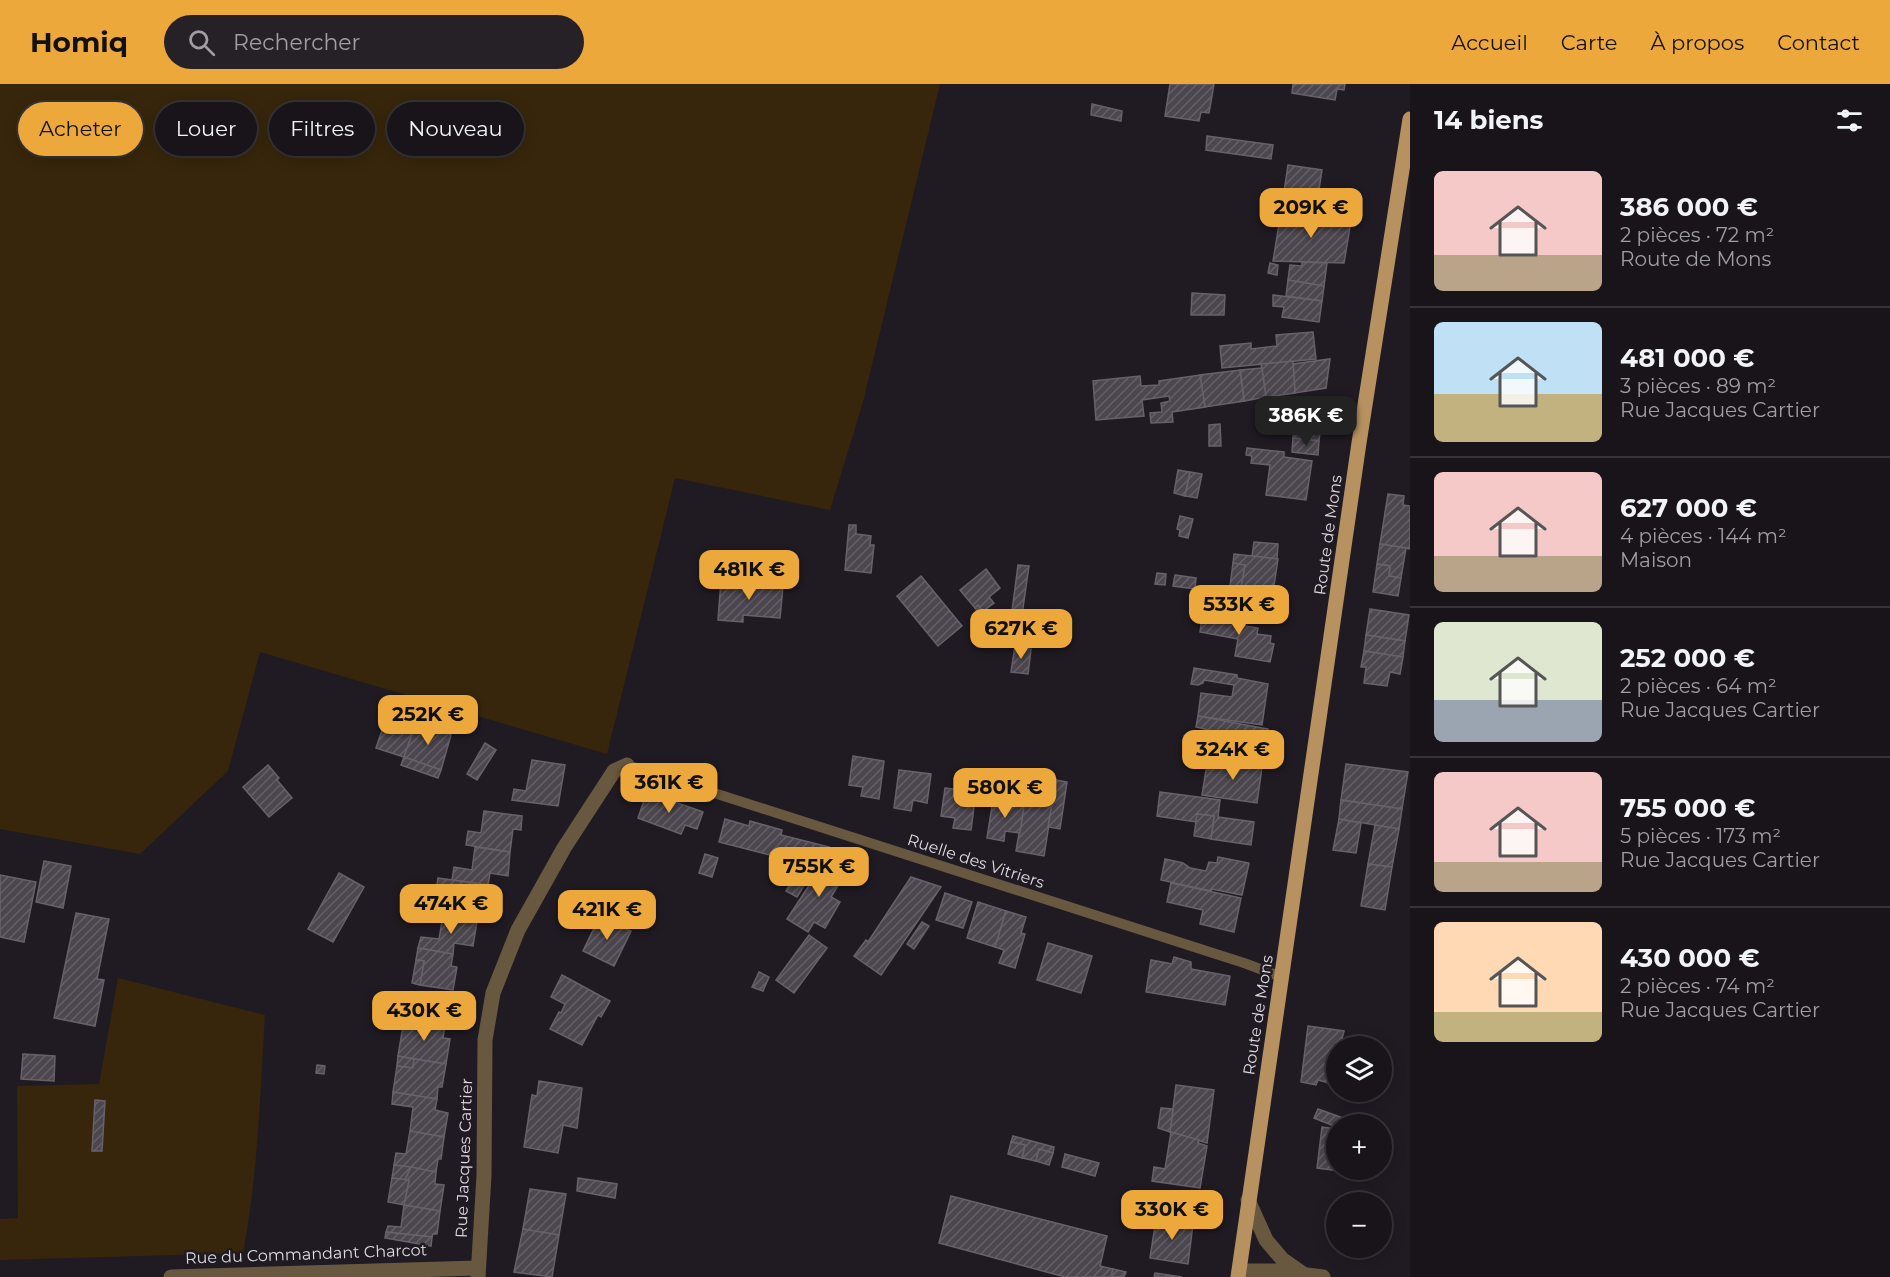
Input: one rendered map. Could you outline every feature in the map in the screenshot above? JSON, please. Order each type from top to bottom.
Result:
[{"type":"main road","name":"Route de Mons","points":[[1238,1274],[1359,443],[1410,118]]},
{"type":"street","name":"Rue Jacques Cartier","points":[[478,1272],[484,1175],[485,1040],[493,993],[518,930],[564,848],[614,771],[627,765]]},
{"type":"street","points":[[1248,1200],[1266,1240],[1283,1260],[1303,1274]]},
{"type":"street","name":"Rue du Commandant Charcot","points":[[171,1277],[478,1272]]},
{"type":"street","points":[[1238,1274],[1275,1272],[1323,1277]]},
{"type":"lane","name":"Ruelle des Vitriers","points":[[627,765],[1282,977]]},
{"type":"shaded area","points":[[0,84],[940,84],[863,402],[830,510],[675,478],[607,754],[260,652],[228,771],[140,854],[0,829]]},
{"type":"shaded area","points":[[118,978],[265,1015],[255,1164],[243,1253],[0,1260],[0,1219],[18,1218],[17,1086],[99,1084]]},
{"type":"building","points":[[1170,84],[1214,84],[1209,113],[1201,112],[1199,121],[1165,116]]},
{"type":"building","points":[[1293,84],[1345,84],[1344,90],[1337,89],[1335,100],[1292,93]]},
{"type":"building","points":[[1092,104],[1122,111],[1121,121],[1091,115]]},
{"type":"building","points":[[1207,136],[1273,145],[1271,159],[1206,150]]},
{"type":"building","points":[[1288,165],[1322,170],[1315,216],[1281,212]]},
{"type":"building","points":[[1281,212],[1351,221],[1344,263],[1273,261]]},
{"type":"building","points":[[1302,262],[1327,263],[1324,286],[1288,280],[1290,265],[1302,266]]},
{"type":"building","points":[[1270,263],[1278,265],[1277,275],[1268,273]]},
{"type":"building","points":[[1288,280],[1324,286],[1322,301],[1286,296]]},
{"type":"building","points":[[1192,293],[1225,295],[1224,315],[1191,315]]},
{"type":"building","points":[[1273,295],[1322,301],[1319,322],[1282,317],[1284,307],[1273,306]]},
{"type":"building","points":[[1313,332],[1316,359],[1222,368],[1220,346],[1251,343],[1251,349],[1277,346],[1276,335]]},
{"type":"building","points":[[1330,359],[1326,388],[1295,393],[1293,364]]},
{"type":"building","points":[[1293,361],[1295,393],[1266,397],[1261,364]]},
{"type":"building","points":[[1262,368],[1266,397],[1244,401],[1240,370]]},
{"type":"building","points":[[1240,370],[1244,401],[1205,407],[1200,375]]},
{"type":"building","points":[[1200,375],[1205,407],[1172,412],[1173,422],[1151,423],[1150,413],[1162,412],[1161,403],[1170,401],[1169,396],[1142,400],[1144,416],[1096,420],[1093,381],[1140,376],[1141,386],[1159,385],[1159,381]]},
{"type":"building","points":[[1302,408],[1323,411],[1319,441],[1293,438],[1294,418],[1301,416]]},
{"type":"building","points":[[1220,424],[1221,446],[1209,446],[1209,425]]},
{"type":"building","points":[[1293,438],[1319,441],[1318,455],[1292,452]]},
{"type":"building","points":[[1247,448],[1284,452],[1284,457],[1312,461],[1306,500],[1266,495],[1270,465],[1251,463],[1252,456],[1246,455]]},
{"type":"building","points":[[1178,470],[1190,472],[1185,496],[1174,493]]},
{"type":"building","points":[[1190,472],[1202,474],[1197,498],[1185,496]]},
{"type":"building","points":[[1388,494],[1404,496],[1403,505],[1410,506],[1410,549],[1380,544]]},
{"type":"building","points":[[1180,516],[1193,519],[1188,538],[1179,536],[1180,530],[1177,529]]},
{"type":"building","points":[[849,525],[856,525],[856,534],[871,536],[870,545],[874,545],[871,573],[845,570]]},
{"type":"building","points":[[1254,542],[1278,544],[1277,559],[1252,556]]},
{"type":"building","points":[[1380,544],[1406,548],[1401,578],[1389,576],[1390,566],[1377,564]]},
{"type":"building","points":[[1234,554],[1278,559],[1273,592],[1241,587],[1245,565],[1233,563]]},
{"type":"building","points":[[1233,563],[1245,565],[1241,587],[1230,586]]},
{"type":"building","points":[[1377,564],[1390,566],[1389,576],[1401,578],[1398,596],[1373,592]]},
{"type":"building","points":[[1018,565],[1029,566],[1018,643],[1008,642]]},
{"type":"building","points":[[986,569],[1000,588],[989,597],[994,603],[983,611],[978,605],[975,608],[960,590]]},
{"type":"building","points":[[1157,573],[1166,574],[1165,585],[1155,584]]},
{"type":"building","points":[[1175,575],[1196,578],[1195,589],[1173,586]]},
{"type":"building","points":[[921,576],[962,626],[938,646],[897,596]]},
{"type":"building","points":[[721,581],[783,587],[780,618],[743,615],[743,622],[718,620]]},
{"type":"building","points":[[978,605],[983,611],[979,614],[975,608]]},
{"type":"building","points":[[1211,607],[1230,610],[1228,623],[1258,628],[1257,634],[1271,636],[1270,643],[1274,644],[1270,662],[1235,656],[1238,639],[1200,632],[1202,619],[1209,619]]},
{"type":"building","points":[[1370,609],[1409,615],[1405,641],[1366,635]]},
{"type":"building","points":[[1366,635],[1405,641],[1403,657],[1364,651]]},
{"type":"building","points":[[1015,646],[1031,649],[1028,674],[1011,672]]},
{"type":"building","points":[[1364,651],[1403,657],[1400,674],[1390,672],[1387,686],[1364,683],[1366,667],[1361,667]]},
{"type":"building","points":[[1194,668],[1237,675],[1237,678],[1268,684],[1262,725],[1198,716],[1201,693],[1232,697],[1234,685],[1204,680],[1198,685],[1191,684]]},
{"type":"building","points":[[388,713],[416,723],[404,757],[376,748]]},
{"type":"building","points":[[1198,716],[1268,729],[1265,752],[1252,750],[1250,765],[1209,759],[1213,731],[1196,727]]},
{"type":"building","points":[[416,723],[451,735],[441,770],[404,757]]},
{"type":"building","points":[[485,743],[496,750],[477,780],[467,774]]},
{"type":"building","points":[[853,756],[884,761],[879,799],[861,796],[863,787],[849,785]]},
{"type":"building","points":[[404,757],[441,770],[438,778],[401,765]]},
{"type":"building","points":[[1215,759],[1262,767],[1257,803],[1202,795],[1206,770],[1213,770]]},
{"type":"building","points":[[532,760],[565,765],[558,806],[512,800],[514,789],[526,791]]},
{"type":"building","points":[[1346,764],[1408,772],[1402,809],[1341,800]]},
{"type":"building","points":[[268,765],[292,798],[269,817],[243,787]]},
{"type":"building","points":[[899,770],[931,774],[927,803],[913,800],[911,811],[894,808]]},
{"type":"building","points":[[1029,776],[1056,780],[1044,856],[1016,851]]},
{"type":"building","points":[[1056,780],[1067,782],[1060,829],[1048,827]]},
{"type":"building","points":[[945,788],[976,792],[971,830],[953,828],[955,818],[941,816]]},
{"type":"building","points":[[647,792],[703,812],[697,829],[685,825],[681,834],[638,818]]},
{"type":"building","points":[[1160,792],[1220,800],[1218,817],[1254,822],[1251,845],[1211,839],[1214,816],[1197,814],[1196,822],[1157,816]]},
{"type":"building","points":[[993,800],[1024,805],[1020,833],[1005,831],[1004,841],[987,838]]},
{"type":"building","points":[[1341,800],[1402,809],[1399,829],[1339,819]]},
{"type":"building","points":[[484,811],[522,816],[521,830],[513,829],[510,852],[466,845],[468,831],[481,833]]},
{"type":"building","points":[[1197,814],[1214,816],[1211,839],[1194,836]]},
{"type":"building","points":[[725,819],[749,826],[750,821],[782,830],[781,835],[829,847],[816,867],[719,842]]},
{"type":"building","points":[[1339,819],[1361,823],[1356,853],[1333,850]]},
{"type":"building","points":[[1375,825],[1399,829],[1392,867],[1368,864]]},
{"type":"building","points":[[475,847],[510,852],[508,876],[490,873],[488,885],[452,880],[454,867],[472,870]]},
{"type":"building","points":[[705,854],[718,858],[712,877],[699,873]]},
{"type":"building","points":[[1218,857],[1249,863],[1242,895],[1161,880],[1165,859],[1206,871],[1209,862],[1217,863]]},
{"type":"building","points":[[827,858],[847,871],[831,897],[840,902],[825,928],[814,922],[808,932],[787,919]]},
{"type":"building","points":[[44,861],[71,866],[63,908],[36,902]]},
{"type":"building","points":[[1368,864],[1392,867],[1385,910],[1361,906]]},
{"type":"building","points":[[339,873],[364,887],[333,942],[308,929]]},
{"type":"building","points":[[0,875],[36,882],[24,942],[0,937]]},
{"type":"building","points":[[794,877],[805,884],[797,897],[786,891]]},
{"type":"building","points":[[911,877],[941,887],[881,975],[854,956],[866,940],[868,942]]},
{"type":"building","points":[[438,878],[488,885],[487,897],[481,896],[477,921],[433,912]]},
{"type":"building","points":[[1171,883],[1241,898],[1234,932],[1200,924],[1203,910],[1167,902]]},
{"type":"building","points":[[945,893],[972,902],[963,928],[936,920]]},
{"type":"building","points":[[978,902],[1006,911],[995,947],[967,938]]},
{"type":"building","points":[[1006,911],[1026,917],[1021,933],[1025,934],[1015,968],[999,963],[1004,950],[995,947]]},
{"type":"building","points":[[76,913],[109,919],[97,979],[104,980],[95,1026],[54,1018]]},
{"type":"building","points":[[443,915],[477,921],[473,946],[454,943],[453,954],[418,948],[421,937],[439,939]]},
{"type":"building","points":[[600,916],[631,931],[614,966],[583,951]]},
{"type":"building","points":[[922,922],[929,926],[914,949],[907,944]]},
{"type":"building","points":[[809,935],[827,948],[794,993],[776,980]]},
{"type":"building","points":[[1048,943],[1092,956],[1081,993],[1037,980]]},
{"type":"building","points":[[418,948],[453,954],[451,966],[457,967],[453,990],[420,985],[424,961],[416,960]]},
{"type":"building","points":[[1174,957],[1191,962],[1191,969],[1230,976],[1225,1005],[1146,992],[1151,960],[1172,964]]},
{"type":"building","points":[[416,960],[424,961],[420,985],[412,983]]},
{"type":"building","points":[[759,972],[769,977],[763,991],[752,987]]},
{"type":"building","points":[[562,975],[610,1001],[601,1017],[598,1015],[582,1045],[550,1029],[565,1004],[551,997]]},
{"type":"building","points":[[404,1020],[445,1026],[443,1038],[450,1039],[446,1064],[398,1056]]},
{"type":"building","points":[[1308,1026],[1344,1031],[1343,1036],[1326,1036],[1326,1082],[1318,1080],[1316,1085],[1301,1082]]},
{"type":"building","points":[[23,1054],[55,1056],[54,1081],[21,1079]]},
{"type":"building","points":[[398,1056],[414,1059],[413,1068],[397,1066]]},
{"type":"building","points":[[414,1059],[446,1064],[442,1087],[438,1087],[437,1099],[393,1092],[397,1066],[413,1068]]},
{"type":"building","points":[[317,1065],[325,1066],[324,1074],[316,1073]]},
{"type":"building","points":[[539,1081],[582,1088],[577,1128],[563,1125],[558,1153],[524,1147],[532,1095],[537,1096]]},
{"type":"building","points":[[1176,1085],[1214,1090],[1207,1143],[1170,1132]]},
{"type":"building","points":[[393,1092],[437,1099],[435,1110],[448,1113],[444,1137],[410,1131],[413,1107],[392,1104]]},
{"type":"building","points":[[95,1100],[105,1101],[102,1151],[92,1151]]},
{"type":"building","points":[[1161,1108],[1173,1109],[1170,1132],[1158,1128]]},
{"type":"building","points":[[1318,1109],[1332,1114],[1326,1114],[1326,1123],[1314,1118]]},
{"type":"building","points":[[1322,1127],[1326,1128],[1326,1169],[1317,1168]]},
{"type":"building","points":[[410,1131],[444,1137],[441,1159],[438,1159],[436,1172],[394,1165],[396,1153],[406,1154]]},
{"type":"building","points":[[1171,1132],[1199,1140],[1198,1143],[1207,1146],[1200,1188],[1152,1181],[1154,1167],[1165,1169]]},
{"type":"building","points":[[1013,1136],[1054,1147],[1053,1153],[1039,1149],[1036,1161],[1022,1158],[1025,1145],[1011,1142]]},
{"type":"building","points":[[1011,1142],[1025,1145],[1022,1158],[1008,1154]]},
{"type":"building","points":[[1039,1149],[1053,1153],[1049,1165],[1036,1161]]},
{"type":"building","points":[[1065,1154],[1099,1163],[1095,1176],[1062,1167]]},
{"type":"building","points":[[394,1165],[411,1167],[405,1180],[392,1178]]},
{"type":"building","points":[[411,1167],[436,1172],[435,1184],[444,1185],[440,1211],[404,1205],[409,1180],[405,1180]]},
{"type":"building","points":[[392,1178],[409,1180],[404,1205],[388,1202]]},
{"type":"building","points":[[578,1178],[617,1184],[615,1198],[577,1191]]},
{"type":"building","points":[[530,1189],[566,1194],[559,1235],[523,1229]]},
{"type":"building","points":[[951,1196],[1107,1236],[1100,1266],[1113,1269],[1111,1277],[1065,1277],[939,1243]]},
{"type":"building","points":[[404,1205],[440,1211],[437,1234],[433,1234],[432,1237],[386,1232],[388,1226],[401,1227]]},
{"type":"building","points":[[1156,1219],[1193,1224],[1188,1264],[1150,1258]]},
{"type":"building","points":[[523,1229],[559,1235],[552,1277],[514,1272]]},
{"type":"building","points":[[386,1232],[432,1237],[431,1246],[385,1238]]},
{"type":"building","points":[[1113,1269],[1126,1272],[1124,1277],[1111,1277]]},
{"type":"building","points":[[1155,1273],[1182,1277],[1154,1277]]}]
